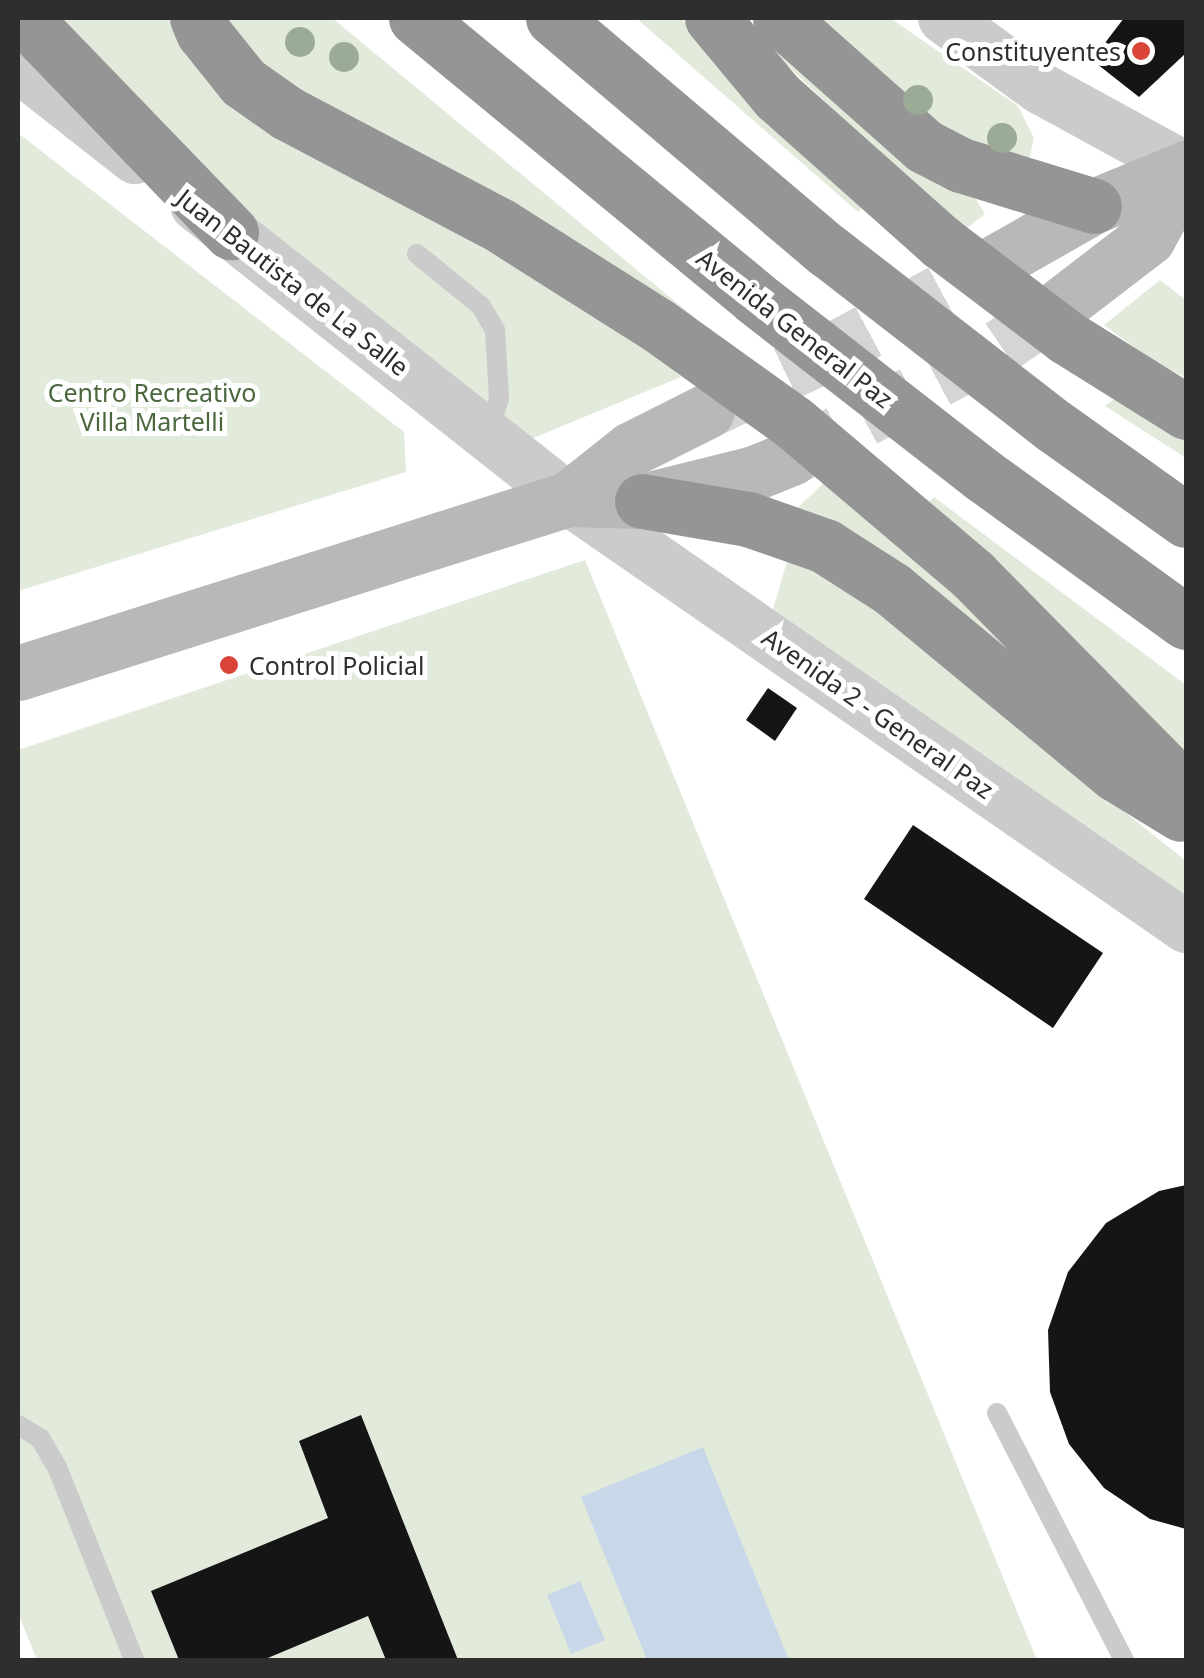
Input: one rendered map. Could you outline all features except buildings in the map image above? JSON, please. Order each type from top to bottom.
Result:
[{"type":"highway","points":[[24,18],[231,232]]},
{"type":"highway","points":[[197,18],[203,32],[243,82],[287,113],[501,226],[660,326],[794,423],[912,519],[1043,642],[1186,791]]},
{"type":"highway","name":"Avenida General Paz","points":[[416,18],[754,297],[984,476],[1186,622]]},
{"type":"highway","points":[[553,18],[827,250],[1054,426],[1186,520]]},
{"type":"highway","points":[[712,18],[777,96],[888,197],[1000,290],[1131,380],[1186,412]]},
{"type":"highway","points":[[780,18],[924,146],[961,165],[1094,206]]},
{"type":"highway","points":[[642,502],[781,527],[840,554],[991,668],[1116,774],[1186,817]]},
{"type":"main road","points":[[992,264],[1094,206],[1186,168]]},
{"type":"main road","points":[[1167,252],[1186,168]]},
{"type":"main road","points":[[1094,206],[1167,252]]},
{"type":"main road","points":[[1062,304],[1167,252]]},
{"type":"main road","points":[[568,499],[631,449],[707,411]]},
{"type":"main road","points":[[18,674],[568,499],[642,502],[754,473],[792,458]]},
{"type":"street","points":[[944,18],[1040,88],[1186,168]]},
{"type":"street","name":"Juan Bautista de La Salle","points":[[18,66],[568,499]]},
{"type":"street","name":"Avenida 2 - General Paz","points":[[568,499],[1186,927]]},
{"type":"lane","points":[[417,254],[481,306],[495,330],[499,398],[488,435]]},
{"type":"lane","points":[[997,1413],[1124,1660]]},
{"type":"lane","points":[[18,1424],[40,1438],[56,1467],[134,1660]]},
{"type":"green space","points":[[40,18],[173,18],[237,108],[630,332],[681,377],[531,439],[194,172]]},
{"type":"green space","points":[[221,18],[332,18],[694,317],[690,323],[258,66]]},
{"type":"green space","points":[[636,18],[681,18],[744,97],[862,208],[858,212]]},
{"type":"green space","points":[[801,18],[890,18],[1018,106],[1034,138],[1028,165],[933,132]]},
{"type":"green space","points":[[755,34],[972,193],[985,214],[967,228],[907,181]]},
{"type":"green space","name":"Centro Recreativo Villa Martelli","points":[[18,133],[404,432],[406,472],[18,591]]},
{"type":"green space","points":[[1160,280],[1186,300],[1186,378],[1153,361],[1104,325]]},
{"type":"green space","points":[[1117,397],[1186,433],[1186,458],[1105,406]]},
{"type":"green space","points":[[826,481],[887,531],[1079,712],[793,512]]},
{"type":"green space","points":[[934,497],[1186,685],[1186,757],[927,504]]},
{"type":"green space","points":[[792,544],[1186,861],[1186,902],[772,613]]},
{"type":"green space","points":[[585,560],[1037,1660],[37,1660],[18,1613],[18,750]]},
{"type":"water","points":[[703,1447],[789,1660],[647,1660],[581,1497]]},
{"type":"water","points":[[580,1581],[605,1640],[571,1654],[547,1595]]},
{"type":"tunnel","points":[[711,409],[820,357],[992,264]]},
{"type":"tunnel","points":[[791,458],[1001,346],[1062,304]]},
{"type":"place","name":"Constituyentes","points":[[1141,51]]},
{"type":"place","name":"Control Policial","points":[[229,665]]}]
